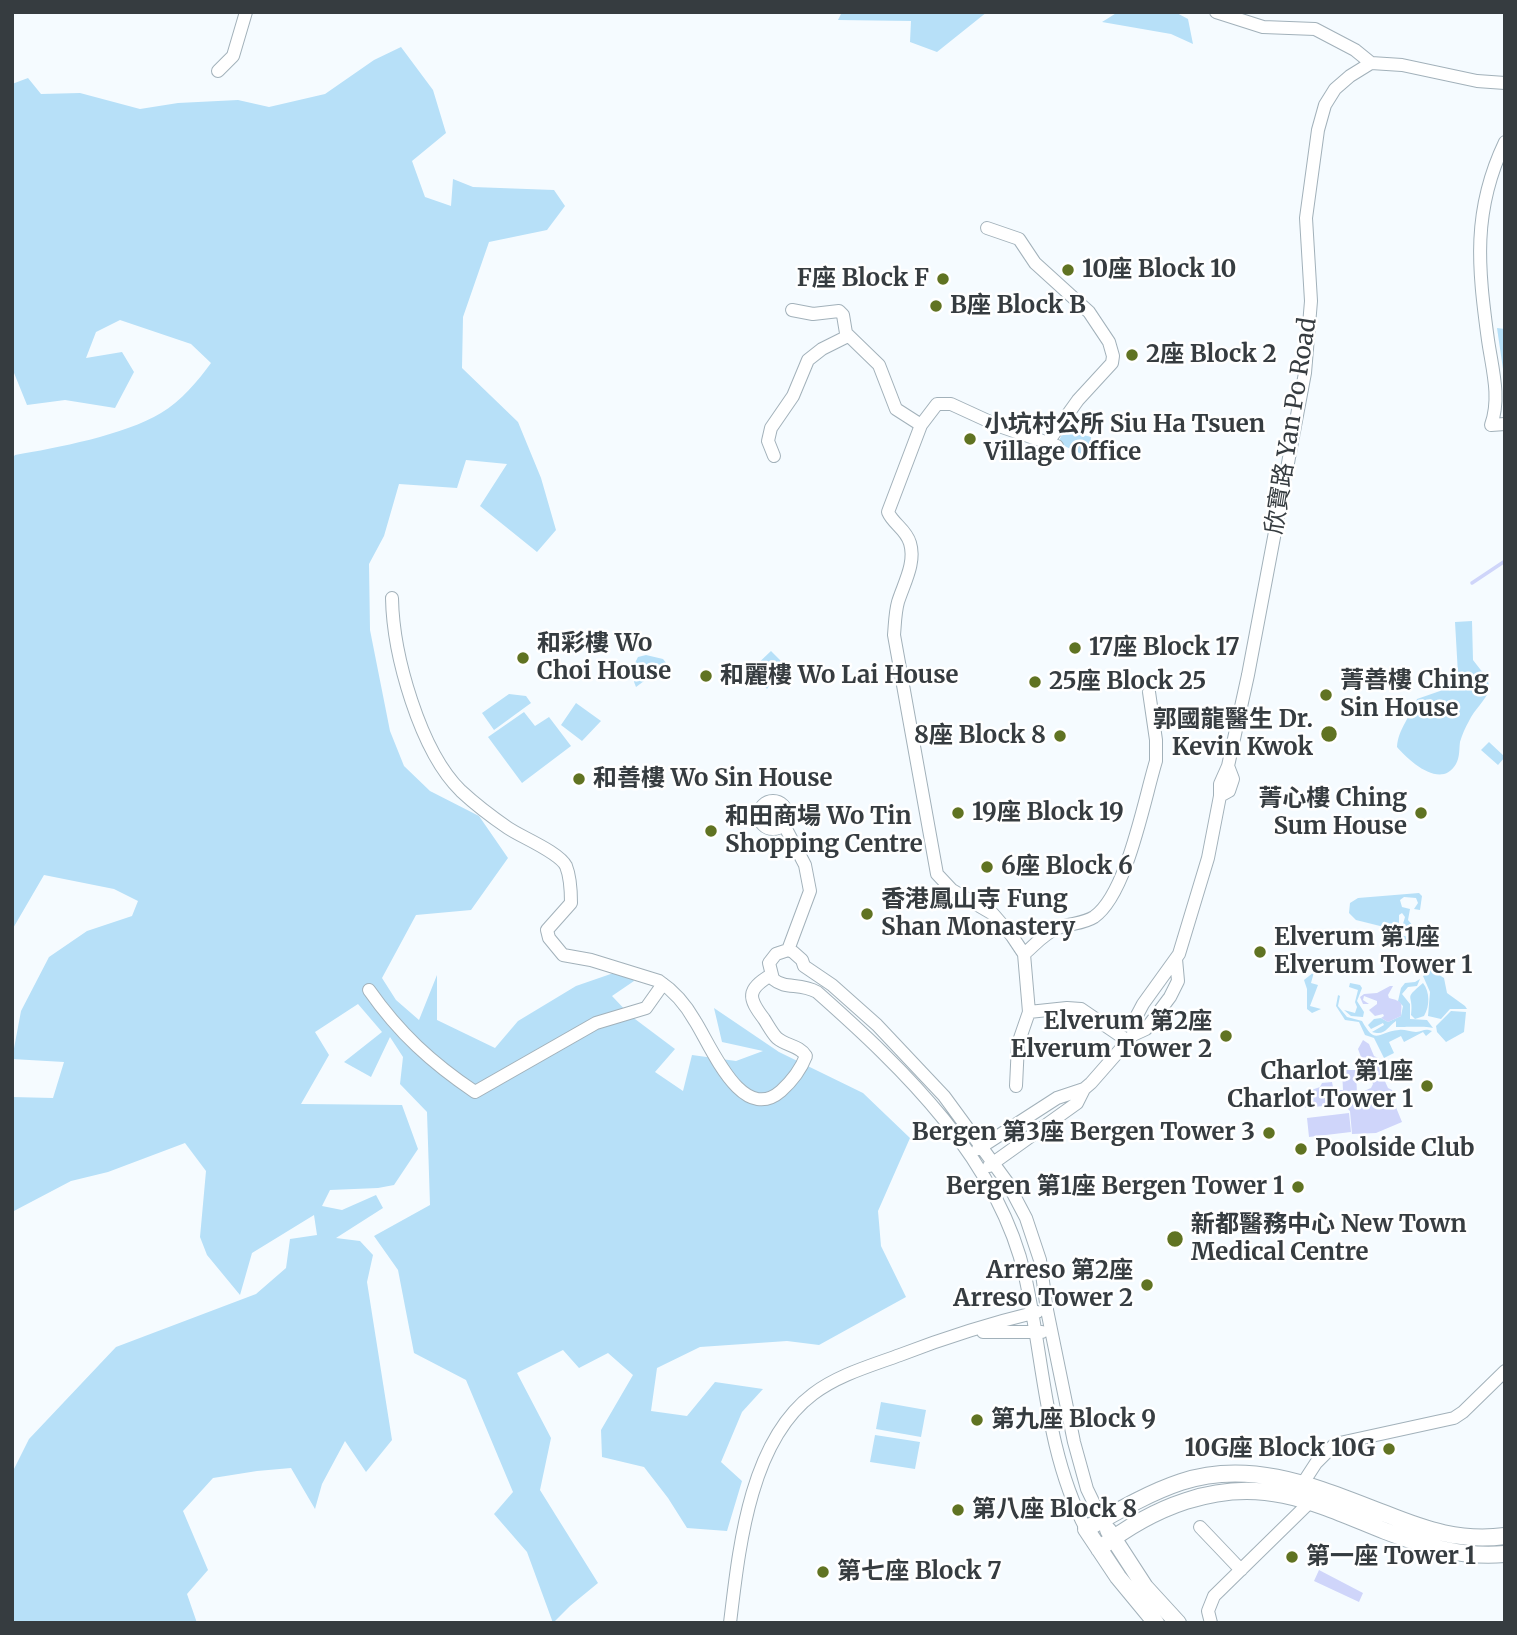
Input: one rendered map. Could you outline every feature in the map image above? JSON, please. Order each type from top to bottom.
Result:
[{"type":"main road","points":[[1156,1623],[1134,1598],[1086,1529],[1166,1488],[1210,1475],[1256,1474],[1303,1483],[1444,1535],[1475,1538],[1505,1536]]},
{"type":"main road","points":[[1099,1549],[1161,1511],[1208,1494],[1254,1491],[1282,1494],[1439,1550],[1471,1555],[1505,1554]]},
{"type":"main road","points":[[1102,1520],[1145,1587],[1178,1623]]},
{"type":"street","points":[[218,71],[233,56],[246,12]]},
{"type":"street","points":[[1216,12],[1263,27],[1315,29],[1355,50],[1371,63],[1402,65],[1484,82],[1505,83]]},
{"type":"street","name":"欣寶路 Yan Po Road","points":[[980,1172],[1077,1104],[1084,1089],[1130,1038],[1146,1029],[1170,997],[1178,981],[1176,959],[1207,863],[1220,796],[1229,792],[1233,779],[1228,766],[1304,382],[1311,301],[1306,218],[1318,130],[1325,105],[1335,89],[1371,63]]},
{"type":"street","points":[[1505,142],[1487,187],[1478,259],[1496,397],[1491,425],[1505,424]]},
{"type":"street","points":[[988,228],[1019,239],[1027,255],[1089,312],[1112,350],[1112,363],[1078,400],[1052,444],[951,404],[937,404],[921,425],[888,512],[910,541],[912,556],[898,603],[894,635],[937,874],[952,890],[993,914],[1024,954],[1029,1012],[1018,1044],[1016,1086]]},
{"type":"street","points":[[792,310],[813,314],[839,311],[843,315],[844,329],[848,336],[879,365],[896,409],[921,425]]},
{"type":"street","points":[[774,456],[768,441],[771,428],[793,396],[808,360],[822,349],[848,336]]},
{"type":"street","points":[[392,598],[393,626],[405,680],[431,752],[460,791],[507,828],[558,858],[566,867],[571,903],[548,927],[547,933],[563,955],[592,960],[663,984],[677,996],[694,1018],[726,1075],[749,1096],[761,1100],[774,1097],[787,1086],[806,1056],[803,1051],[777,1038],[751,1000],[752,991],[771,975]]},
{"type":"street","points":[[1024,954],[1048,932],[1096,916],[1117,889],[1156,761],[1156,740],[1149,692]]},
{"type":"street","points":[[784,825],[805,865],[810,891],[788,950]]},
{"type":"street","points":[[1086,1529],[1071,1501],[1045,1396],[1015,1238],[1004,1212],[970,1156],[932,1106],[883,1052],[817,992],[807,986],[777,983],[769,969],[776,954],[788,950],[798,955],[804,966],[832,985],[894,1041],[944,1096],[983,1146],[1017,1200],[1041,1260],[1047,1310],[1083,1478],[1102,1520]]},
{"type":"street","points":[[788,985],[802,977],[804,966]]},
{"type":"street","points":[[369,990],[386,1014],[436,1065],[475,1092],[596,1023],[646,1008],[663,984]]},
{"type":"street","points":[[1029,1012],[1081,1009],[1130,1038]]},
{"type":"street","name":"欣寶路 Yan Po Road","points":[[970,1156],[1057,1098],[1084,1089]]},
{"type":"street","points":[[730,1623],[749,1502],[757,1473],[790,1415],[811,1395],[850,1373],[925,1345],[1047,1310]]},
{"type":"street","points":[[969,1332],[1035,1334],[1051,1330]]},
{"type":"street","points":[[1303,1483],[1316,1463],[1335,1444],[1454,1418],[1464,1412],[1505,1371]]},
{"type":"street","points":[[1211,1623],[1208,1611],[1210,1601],[1310,1503]]},
{"type":"street","points":[[1200,1527],[1241,1570]]},
{"type":"shaded area","points":[[842,12],[987,12],[937,52],[910,42],[911,21],[838,20]]},
{"type":"shaded area","points":[[1118,12],[1175,12],[1188,19],[1193,44],[1171,34],[1102,22]]},
{"type":"shaded area","points":[[401,47],[433,90],[446,133],[412,161],[425,197],[451,206],[453,179],[473,187],[554,190],[565,206],[547,230],[489,242],[463,317],[462,368],[518,422],[541,478],[556,530],[537,552],[480,506],[507,464],[466,460],[457,488],[399,484],[384,536],[369,564],[370,630],[390,731],[404,766],[430,791],[479,816],[508,858],[471,910],[416,915],[382,978],[396,1000],[419,1020],[437,975],[437,1020],[495,1048],[518,1021],[576,986],[628,968],[634,981],[612,996],[631,1016],[675,1049],[655,1072],[683,1091],[692,1055],[736,1061],[763,1051],[722,1042],[714,1008],[779,1052],[863,1093],[910,1138],[878,1211],[881,1246],[906,1297],[819,1345],[787,1341],[700,1347],[657,1368],[651,1411],[687,1416],[715,1382],[763,1389],[742,1412],[721,1462],[742,1481],[727,1531],[687,1528],[644,1467],[602,1457],[601,1430],[633,1375],[608,1353],[579,1368],[563,1350],[517,1373],[551,1438],[540,1490],[598,1583],[553,1623],[527,1552],[494,1514],[513,1492],[466,1380],[414,1353],[398,1270],[374,1236],[430,1205],[427,1112],[400,1084],[403,1057],[390,1037],[371,1077],[344,1062],[382,1032],[358,1004],[315,1032],[329,1055],[301,1104],[402,1105],[418,1149],[394,1185],[330,1190],[322,1206],[342,1210],[376,1195],[383,1208],[336,1238],[360,1241],[373,1255],[367,1282],[392,1440],[366,1472],[345,1441],[322,1484],[315,1509],[291,1468],[213,1478],[183,1511],[208,1570],[187,1594],[197,1623],[12,1623],[12,1473],[29,1439],[116,1347],[256,1294],[286,1268],[290,1239],[317,1235],[314,1215],[252,1253],[240,1295],[207,1255],[200,1237],[206,1171],[185,1143],[108,1172],[71,1181],[12,1212],[12,1097],[53,1098],[64,1062],[12,1059],[21,1011],[49,957],[87,931],[132,916],[138,901],[114,889],[44,875],[12,930],[12,459],[15,455],[90,440],[146,421],[182,397],[211,363],[191,344],[120,320],[96,332],[86,358],[122,352],[134,372],[115,408],[65,400],[27,405],[12,368],[12,84],[28,78],[41,94],[80,93],[140,109],[178,103],[238,100],[269,107],[325,94],[374,60]]},
{"type":"shaded area","points":[[1497,328],[1505,329],[1505,373],[1503,369]]},
{"type":"shaded area","points":[[1064,430],[1091,437],[1090,458],[1058,443]]},
{"type":"shaded area","points":[[1472,621],[1473,660],[1487,678],[1490,689],[1465,729],[1456,764],[1450,771],[1434,774],[1409,759],[1397,747],[1398,740],[1417,699],[1440,691],[1458,674],[1455,622]]},
{"type":"shaded area","points":[[771,651],[783,663],[767,689],[751,670]]},
{"type":"shaded area","points":[[646,655],[663,659],[667,664],[636,687],[634,665],[638,657]]},
{"type":"shaded area","points":[[509,694],[526,696],[531,703],[494,730],[482,713]]},
{"type":"shaded area","points":[[576,703],[601,721],[582,741],[561,725]]},
{"type":"shaded area","points":[[524,712],[535,726],[549,717],[571,746],[522,783],[488,737]]},
{"type":"shaded area","points":[[1489,742],[1505,757],[1498,765],[1481,750]]},
{"type":"shaded area","points":[[1419,893],[1422,896],[1420,910],[1414,909],[1418,903],[1416,898],[1404,897],[1400,900],[1402,907],[1410,909],[1408,920],[1414,927],[1412,931],[1408,931],[1403,924],[1405,917],[1402,913],[1399,915],[1399,924],[1392,929],[1395,934],[1413,938],[1412,941],[1387,935],[1388,928],[1356,920],[1349,913],[1350,903],[1358,898]]},
{"type":"shaded area","points":[[1430,969],[1444,978],[1447,993],[1467,1009],[1450,1009],[1441,1019],[1428,1016],[1430,992],[1423,976]]},
{"type":"shaded area","points":[[1314,972],[1311,983],[1318,985],[1310,1006],[1321,1009],[1312,1013],[1307,1009],[1304,980]]},
{"type":"shaded area","points":[[1420,979],[1417,986],[1408,987],[1402,994],[1410,1004],[1410,1019],[1427,1020],[1433,1028],[1396,1027],[1396,1021],[1383,1032],[1372,1032],[1384,1025],[1383,1023],[1371,1029],[1368,1025],[1374,1019],[1381,1018],[1388,1022],[1401,1016],[1403,1006],[1398,1001],[1401,988],[1405,983]]},
{"type":"shaded area","points":[[1350,983],[1362,988],[1357,1001],[1364,1012],[1363,1017],[1351,1016],[1344,1010],[1355,1013],[1357,1007],[1355,1002],[1358,990],[1349,987]]},
{"type":"shaded area","points":[[1423,983],[1428,995],[1427,1008],[1424,1016],[1415,1019],[1411,1015],[1410,997]]},
{"type":"shaded area","points":[[1393,986],[1389,998],[1401,1003],[1401,1016],[1388,1022],[1381,1018],[1383,1014],[1375,1016],[1369,1010],[1377,1001],[1364,996],[1363,1000],[1369,1004],[1363,1004],[1360,997]]},
{"type":"shaded area","points":[[1338,995],[1338,1006],[1347,1017],[1362,1021],[1374,1035],[1401,1030],[1432,1031],[1426,1036],[1423,1032],[1404,1042],[1401,1036],[1389,1042],[1394,1053],[1384,1058],[1374,1038],[1365,1035],[1359,1022],[1345,1020],[1336,1006]]},
{"type":"shaded area","points":[[1451,1011],[1466,1012],[1464,1032],[1446,1042],[1437,1032],[1436,1026]]},
{"type":"shaded area","points":[[1363,1040],[1369,1044],[1374,1056],[1381,1063],[1379,1068],[1388,1088],[1392,1090],[1402,1122],[1376,1133],[1352,1134],[1350,1111],[1347,1108],[1341,1109],[1346,1103],[1339,1090],[1343,1090],[1342,1070],[1356,1070],[1357,1094],[1371,1088],[1373,1084],[1360,1062],[1358,1049]]},
{"type":"shaded area","points":[[1332,1082],[1335,1097],[1331,1105],[1306,1108],[1301,1104],[1300,1094],[1320,1087],[1322,1083]]},
{"type":"shaded area","points":[[1349,1113],[1351,1132],[1309,1137],[1307,1118]]},
{"type":"shaded area","points":[[881,1402],[926,1410],[921,1437],[876,1429]]},
{"type":"shaded area","points":[[875,1435],[920,1442],[915,1469],[870,1462]]},
{"type":"shaded area","points":[[1319,1570],[1363,1593],[1359,1602],[1314,1581]]},
{"type":"waterway","points":[[1472,583],[1505,561]]},
{"type":"place","name":"10座 Block 10","points":[[1068,270]]},
{"type":"place","name":"F座 Block F","points":[[943,279]]},
{"type":"place","name":"B座 Block B","points":[[936,306]]},
{"type":"place","name":"2座 Block 2","points":[[1132,355]]},
{"type":"place","name":"小坑村公所 Siu Ha Tsuen Village Office","points":[[970,439]]},
{"type":"place","name":"17座 Block 17","points":[[1075,648]]},
{"type":"place","name":"和彩樓 Wo Choi House","points":[[523,658]]},
{"type":"place","name":"和麗樓 Wo Lai House","points":[[706,676]]},
{"type":"place","name":"25座 Block 25","points":[[1035,682]]},
{"type":"place","name":"菁善樓 Ching Sin House","points":[[1326,695]]},
{"type":"place","name":"郭國龍醫生 Dr. Kevin Kwok","points":[[1329,734]]},
{"type":"place","name":"8座 Block 8","points":[[1060,736]]},
{"type":"place","name":"和善樓 Wo Sin House","points":[[579,779]]},
{"type":"place","name":"19座 Block 19","points":[[958,813]]},
{"type":"place","name":"菁心樓 Ching Sum House","points":[[1421,813]]},
{"type":"place","name":"和田商場 Wo Tin Shopping Centre","points":[[711,831]]},
{"type":"place","name":"6座 Block 6","points":[[987,867]]},
{"type":"place","name":"香港鳳山寺 Fung Shan Monastery","points":[[867,914]]},
{"type":"place","name":"Elverum 第1座 Elverum Tower 1","points":[[1260,952]]},
{"type":"place","name":"Elverum 第2座 Elverum Tower 2","points":[[1226,1036]]},
{"type":"place","name":"Charlot 第1座 Charlot Tower 1","points":[[1427,1086]]},
{"type":"place","name":"Bergen 第3座 Bergen Tower 3","points":[[1269,1133]]},
{"type":"place","name":"Poolside Club","points":[[1301,1149]]},
{"type":"place","name":"Bergen 第1座 Bergen Tower 1","points":[[1298,1187]]},
{"type":"place","name":"新都醫務中心 New Town Medical Centre","points":[[1175,1239]]},
{"type":"place","name":"Arreso 第2座 Arreso Tower 2","points":[[1147,1285]]},
{"type":"place","name":"第九座 Block 9","points":[[977,1420]]},
{"type":"place","name":"10G座 Block 10G","points":[[1389,1449]]},
{"type":"place","name":"第八座 Block 8","points":[[958,1510]]},
{"type":"place","name":"第一座 Tower 1","points":[[1292,1557]]},
{"type":"place","name":"第七座 Block 7","points":[[823,1572]]}]
